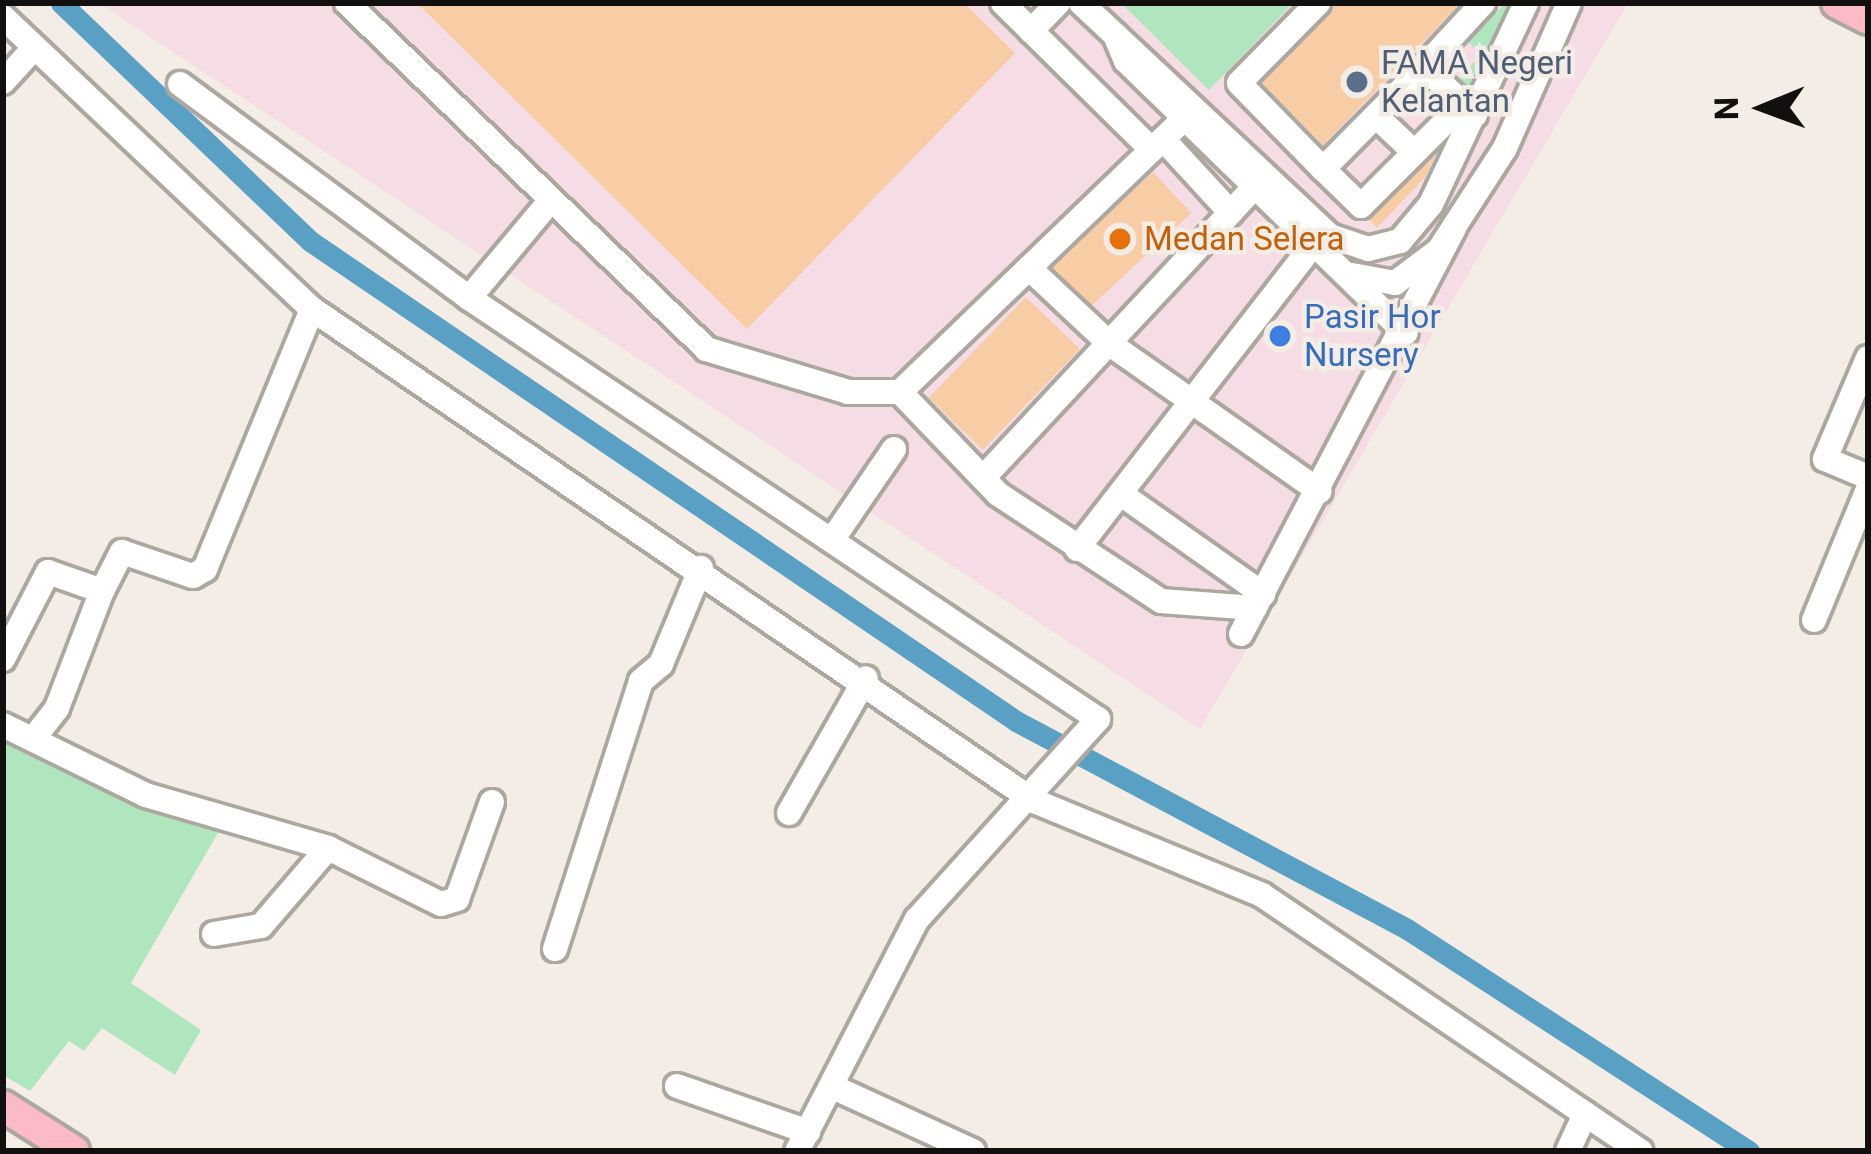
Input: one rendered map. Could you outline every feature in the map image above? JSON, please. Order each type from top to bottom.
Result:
[{"type":"main road","points":[[1837,3],[1868,20]]},
{"type":"main road","points":[[3,1106],[74,1151]]},
{"type":"street","points":[[347,3],[715,355],[848,392],[900,392],[1185,118]]},
{"type":"street","points":[[1003,3],[1231,213]]},
{"type":"street","points":[[1030,31],[1058,3]]},
{"type":"street","points":[[1318,3],[1239,83],[1361,206],[1414,152],[1469,110]]},
{"type":"street","points":[[1323,169],[1483,3]]},
{"type":"street","points":[[1115,35],[1346,245],[1384,248],[1413,230],[1469,110],[1528,3],[1567,8],[1505,148],[1454,229],[1406,333],[1241,634]]},
{"type":"street","points":[[1095,6],[1185,118],[1406,333]]},
{"type":"street","points":[[3,17],[312,309],[866,678],[1034,801],[1262,895],[1640,1151]]},
{"type":"street","points":[[3,82],[34,48]]},
{"type":"street","points":[[1430,61],[1469,110]]},
{"type":"street","points":[[180,84],[469,298],[1097,719],[1034,801],[917,919],[802,1141],[676,1086]]},
{"type":"street","points":[[1376,116],[1414,152]]},
{"type":"street","points":[[982,478],[1254,187]]},
{"type":"street","points":[[469,298],[550,201]]},
{"type":"street","points":[[1341,271],[1378,284],[1411,278],[1454,229]]},
{"type":"street","points":[[1077,549],[1313,245]]},
{"type":"street","points":[[1029,268],[1110,344],[1319,491]]},
{"type":"street","points":[[33,739],[57,708],[122,552],[193,576],[206,569],[312,309]]},
{"type":"street","points":[[1868,358],[1825,459],[1868,477]]},
{"type":"street","points":[[900,392],[982,478],[1077,549],[1161,601],[1259,601]]},
{"type":"street","points":[[832,540],[894,449]]},
{"type":"street","points":[[1814,620],[1868,489]]},
{"type":"street","points":[[1121,494],[1259,601]]},
{"type":"street","points":[[555,949],[640,682],[661,664],[701,568]]},
{"type":"street","points":[[3,659],[40,577],[56,572],[102,591]]},
{"type":"street","points":[[789,812],[866,678]]},
{"type":"street","points":[[3,725],[146,795],[328,848],[449,904],[492,802]]},
{"type":"street","points":[[214,934],[261,926],[328,848]]},
{"type":"street","points":[[832,1088],[973,1151]]},
{"type":"street","points":[[1568,1151],[1586,1114]]},
{"type":"shaded area","points":[[99,3],[1628,3],[1200,729]]},
{"type":"green space","points":[[1121,3],[1293,3],[1209,90]]},
{"type":"green space","points":[[1505,3],[1520,7],[1475,105],[1454,86],[1481,54],[1468,42]]},
{"type":"green space","points":[[3,734],[222,826],[131,983],[201,1030],[175,1075],[102,1028],[84,1051],[69,1041],[30,1091],[3,1075]]},
{"type":"building","points":[[417,3],[964,3],[1015,53],[747,329]]},
{"type":"building","points":[[1334,3],[1461,3],[1323,145],[1262,83]]},
{"type":"building","points":[[1436,154],[1426,176],[1377,228],[1369,220]]},
{"type":"building","name":"Medan Selera","points":[[1153,172],[1191,213],[1090,308],[1051,267]]},
{"type":"building","points":[[1026,297],[1080,349],[983,450],[929,398]]},
{"type":"waterway","points":[[61,3],[310,241],[1016,721],[1407,929],[1749,1151]]},
{"type":"place","name":"FAMA Negeri Kelantan","points":[[1357,82]]},
{"type":"place","name":"Medan Selera","points":[[1120,239]]},
{"type":"place","name":"Pasir Hor Nursery","points":[[1280,336]]}]
